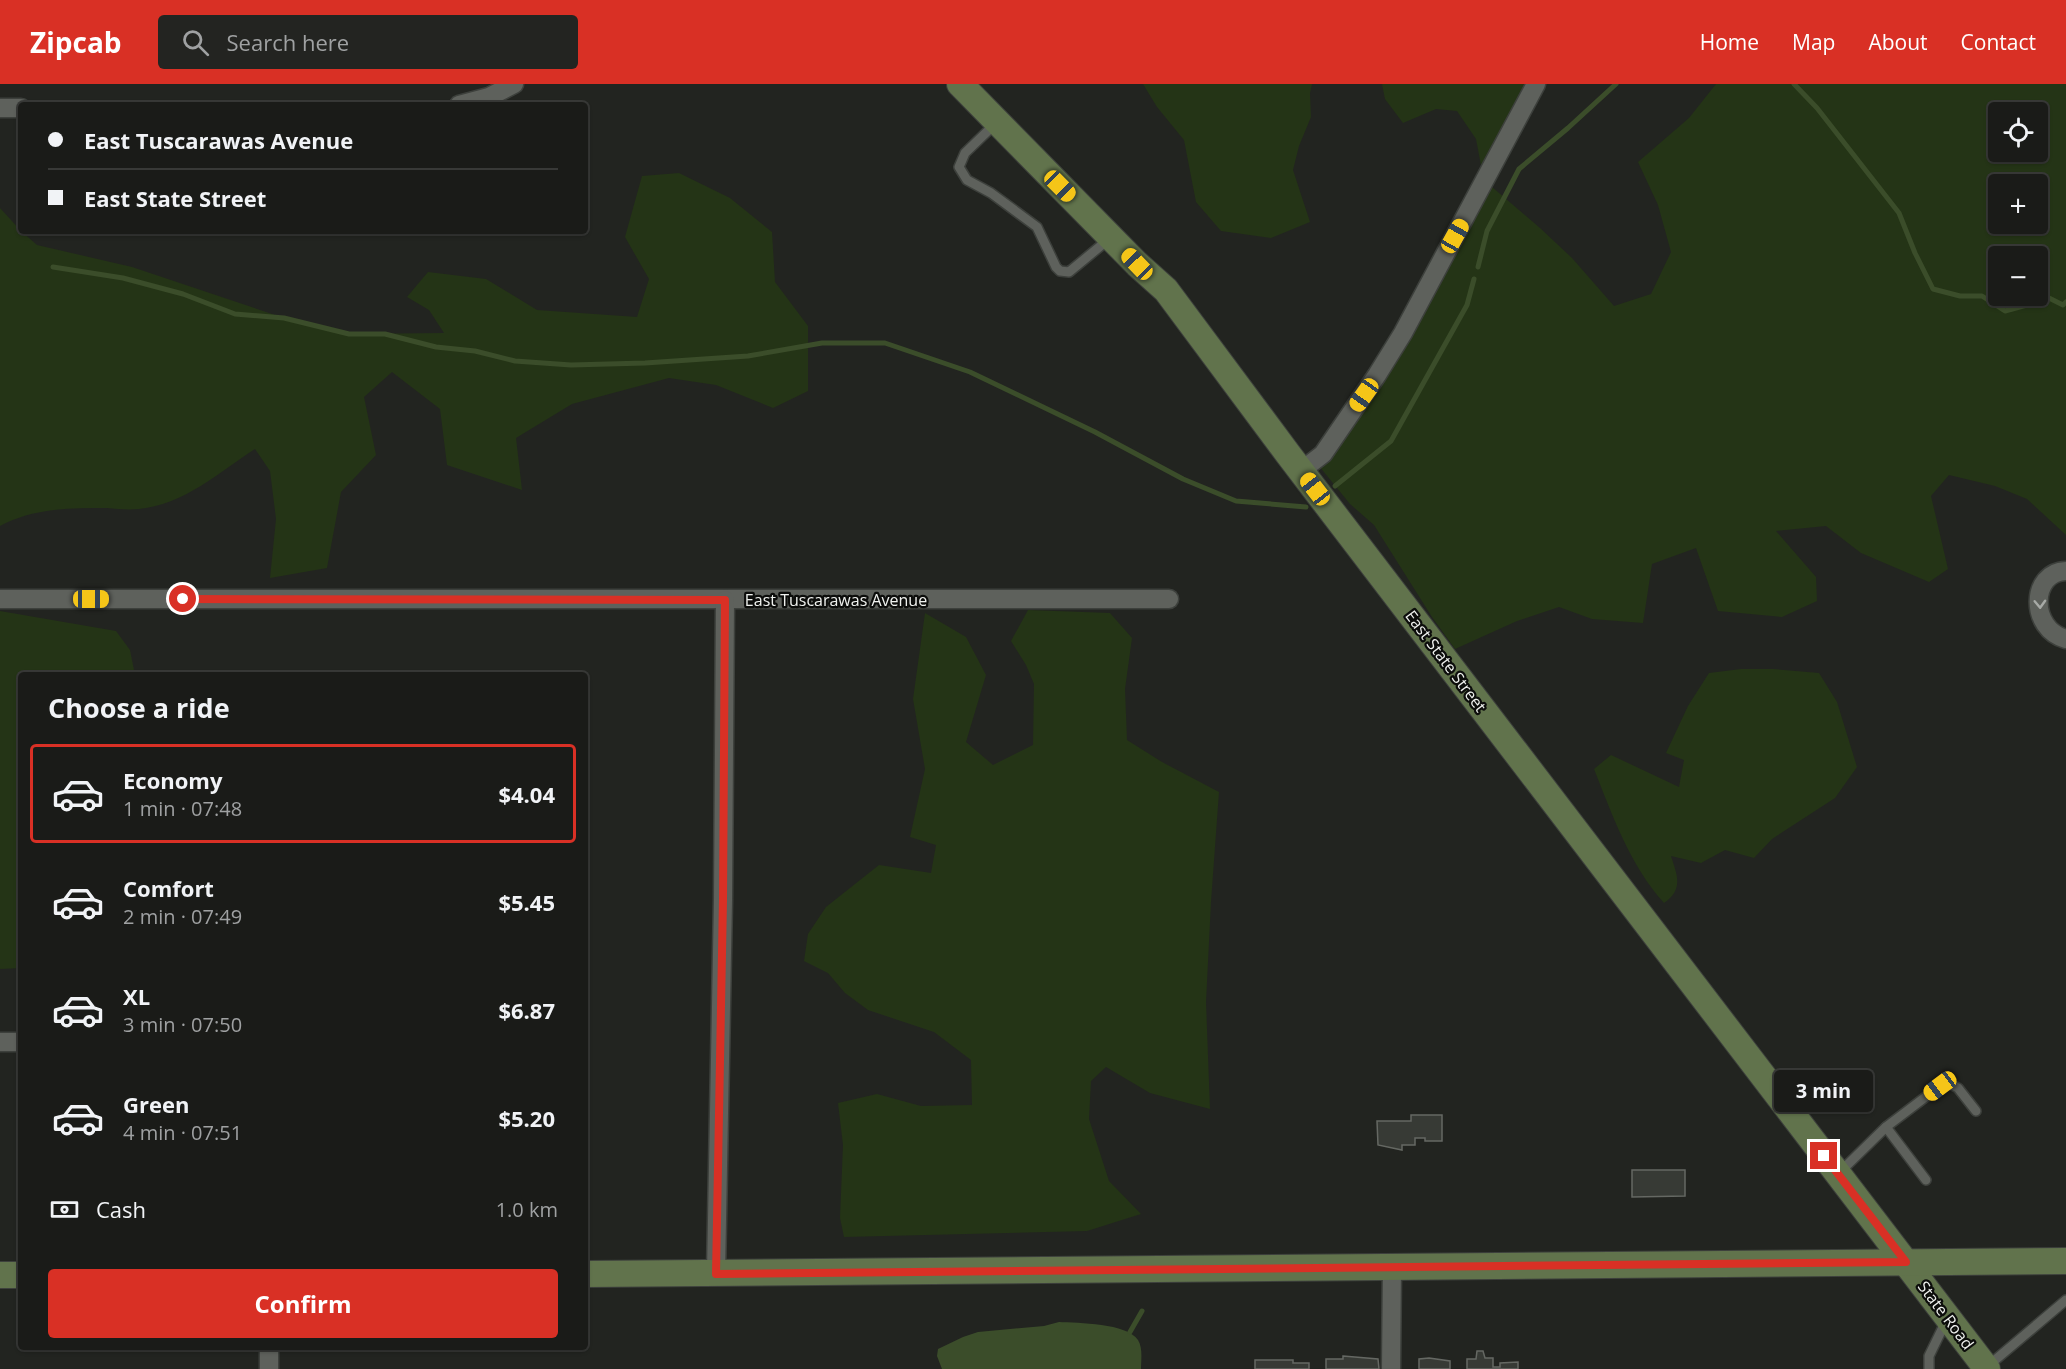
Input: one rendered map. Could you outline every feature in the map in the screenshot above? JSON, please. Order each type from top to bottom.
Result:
[{"type":"street","points":[[470,102],[489,97],[514,84]]},
{"type":"street","name":"East State Street","points":[[960,84],[1137,264],[1166,290],[1301,471],[1906,1262]]},
{"type":"street","points":[[1301,471],[1323,454],[1383,366],[1536,84]]},
{"type":"street","points":[[0,108],[18,108]]},
{"type":"street","points":[[2066,571],[2051,576],[2043,584],[2039,593],[2039,606],[2044,626],[2066,639]]},
{"type":"street","name":"East Tuscarawas Avenue","points":[[0,599],[1169,599]]},
{"type":"street","points":[[716,1274],[723,900],[725,600]]},
{"type":"street","points":[[0,1042],[18,1042]]},
{"type":"street","points":[[588,1274],[2066,1261]]},
{"type":"street","name":"State Road","points":[[1906,1262],[1986,1369]]},
{"type":"street","points":[[1391,1369],[1392,1267]]},
{"type":"street","points":[[0,1275],[18,1275]]},
{"type":"street","points":[[269,1350],[269,1369]]},
{"type":"lane","points":[[997,122],[965,153],[959,167],[967,180],[991,193],[1036,227],[1060,271],[1069,272],[1111,237]]},
{"type":"lane","points":[[1838,1174],[1886,1127],[1940,1086],[1948,1083],[1958,1088],[1976,1111]]},
{"type":"lane","points":[[1886,1127],[1926,1180]]},
{"type":"lane","points":[[1986,1369],[2066,1300]]},
{"type":"lane","points":[[1929,1369],[1929,1356],[1948,1317]]},
{"type":"shaded area","points":[[1143,84],[1312,84],[1311,117],[1299,146],[1293,170],[1310,222],[1271,238],[1221,231],[1196,202],[1184,140],[1157,107]]},
{"type":"shaded area","points":[[1382,84],[1536,84],[1485,181],[1572,258],[1614,306],[1651,294],[1671,252],[1658,205],[1638,162],[1689,118],[1716,84],[2066,84],[2066,535],[2027,499],[1995,486],[1949,475],[1931,496],[1948,569],[1929,582],[1861,553],[1826,526],[1776,531],[1816,577],[1817,601],[1782,617],[1718,611],[1696,548],[1652,564],[1643,623],[1592,619],[1559,607],[1517,621],[1455,649],[1374,525],[1350,504],[1315,461],[1484,181],[1476,139],[1457,111],[1436,109],[1403,123],[1385,99]]},
{"type":"shaded area","points":[[679,173],[730,198],[772,232],[775,282],[808,326],[808,391],[773,408],[716,385],[669,378],[572,404],[516,438],[522,490],[447,465],[440,409],[392,372],[364,397],[376,455],[341,492],[327,568],[270,578],[276,519],[270,471],[255,449],[200,486],[156,506],[135,509],[52,510],[13,520],[0,526],[0,208],[18,228],[18,234],[24,234],[37,245],[132,267],[284,318],[349,334],[444,333],[429,310],[407,297],[428,272],[486,279],[537,310],[637,317],[649,279],[625,237],[642,176]]},
{"type":"shaded area","points":[[1028,610],[1110,613],[1132,638],[1125,689],[1127,740],[1162,762],[1219,792],[1206,1002],[1210,1109],[1150,1093],[1106,1067],[1091,1081],[1089,1119],[1109,1181],[1141,1214],[1087,1231],[844,1237],[840,1218],[843,1145],[838,1103],[877,1094],[921,1106],[972,1105],[971,1060],[934,1032],[868,1010],[845,993],[828,973],[804,961],[808,934],[826,907],[879,865],[931,873],[936,845],[910,837],[925,769],[913,699],[925,613],[966,637],[986,675],[966,742],[993,765],[1033,745],[1034,684],[1026,665],[1011,641]]},
{"type":"shaded area","points":[[0,611],[116,631],[130,650],[134,672],[18,672],[18,968],[0,969]]},
{"type":"shaded area","points":[[1741,669],[1819,673],[1837,702],[1857,767],[1835,798],[1772,839],[1754,858],[1725,850],[1701,863],[1671,856],[1677,876],[1677,887],[1664,903],[1632,857],[1594,769],[1611,755],[1679,787],[1684,760],[1666,753],[1688,706],[1709,673]]},
{"type":"shaded area","points":[[1059,1322],[1102,1325],[1132,1334],[1141,1347],[1141,1369],[942,1369],[937,1356],[938,1349],[978,1332],[1044,1326]]},
{"type":"building","points":[[1411,1115],[1442,1115],[1442,1141],[1425,1141],[1425,1138],[1415,1138],[1415,1145],[1402,1145],[1402,1150],[1378,1145],[1377,1121],[1411,1121]]},
{"type":"building","points":[[1632,1170],[1685,1170],[1685,1196],[1632,1197]]},
{"type":"building","points":[[1477,1351],[1483,1351],[1485,1358],[1493,1358],[1493,1367],[1500,1367],[1500,1363],[1518,1362],[1518,1369],[1467,1369],[1467,1359],[1476,1359]]},
{"type":"building","points":[[1343,1356],[1378,1359],[1379,1369],[1326,1369],[1326,1359],[1343,1359]]},
{"type":"building","points":[[1419,1359],[1450,1361],[1450,1369],[1419,1369]]},
{"type":"building","points":[[1255,1360],[1293,1360],[1293,1363],[1309,1363],[1309,1369],[1255,1369]]},
{"type":"waterway","points":[[1478,267],[1487,231],[1519,169],[1616,84]]},
{"type":"waterway","points":[[1794,84],[1817,108],[1899,213],[1933,289],[1960,296],[1982,296],[2005,311],[2027,305],[2045,296],[2063,305],[2066,302]]},
{"type":"waterway","points":[[53,267],[123,278],[183,294],[235,314],[284,318],[349,334],[385,334],[436,347],[475,351],[515,361],[571,365],[645,363],[748,356],[822,343],[885,343],[970,372],[1095,432],[1183,479],[1236,501],[1306,507]]},
{"type":"waterway","points":[[1335,486],[1391,441],[1467,305],[1474,279]]},
{"type":"waterway","points":[[1130,1332],[1142,1311]]},
{"type":"route","points":[[183,599],[725,600],[723,900],[716,1274],[1906,1262],[1824,1156]]}]
